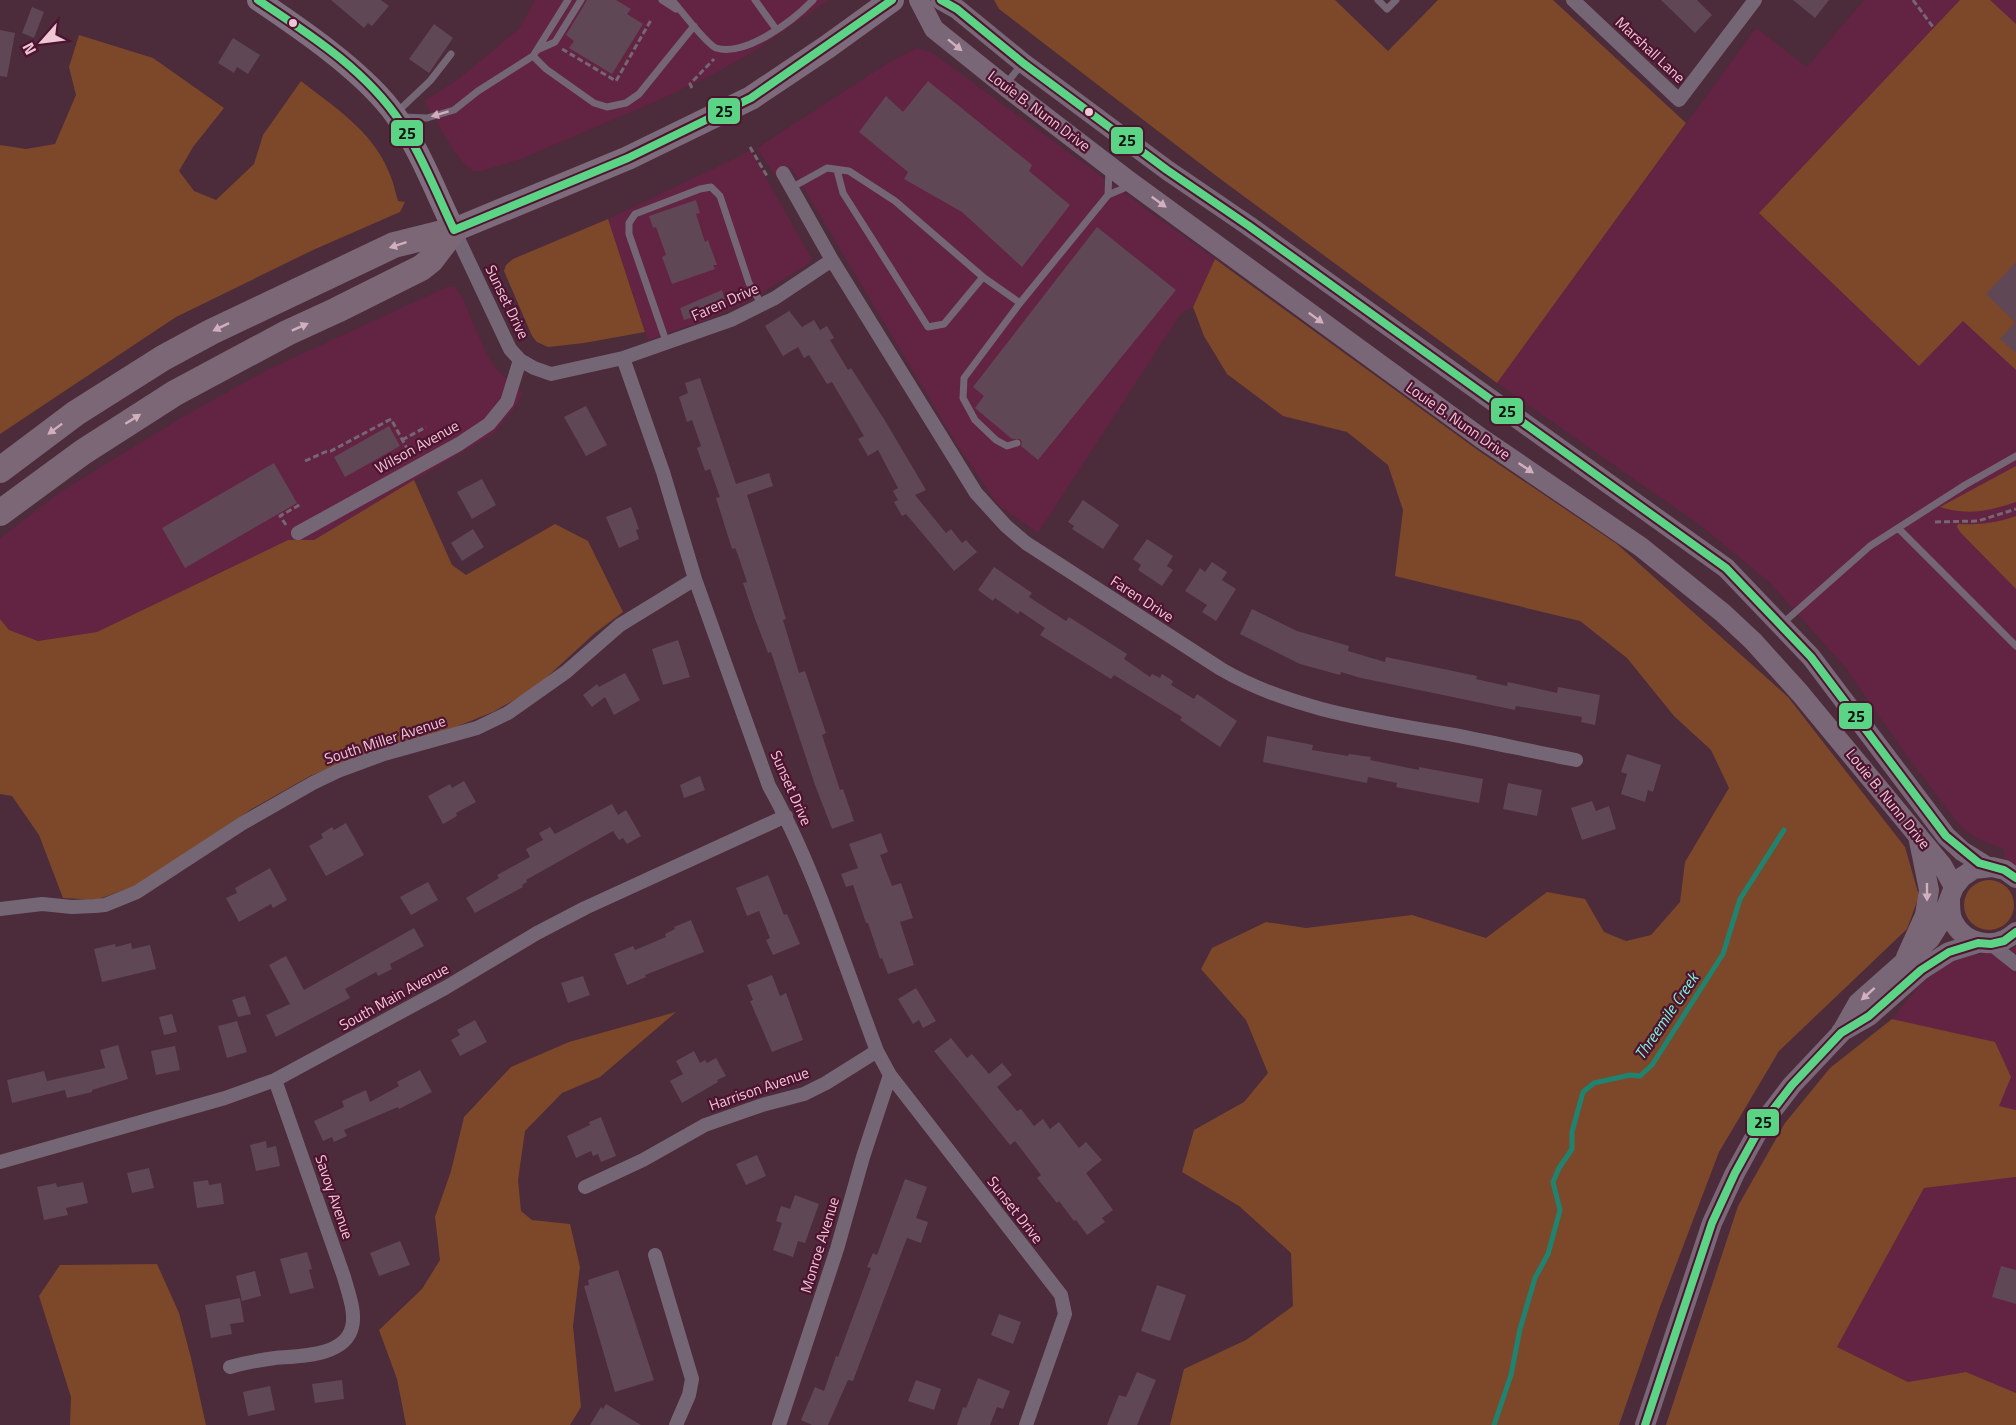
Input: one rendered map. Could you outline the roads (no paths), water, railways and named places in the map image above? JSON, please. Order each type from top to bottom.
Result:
[{"type":"highway","points":[[0,470],[85,407],[163,358],[211,332],[394,245],[454,230],[628,158],[751,98],[892,0]]},
{"type":"highway","points":[[0,513],[82,452],[175,393],[277,338],[421,268],[431,260],[454,230]]},
{"type":"main road","points":[[258,0],[308,35],[363,81],[395,116],[410,137],[454,230]]},
{"type":"main road","name":"Louie B. Nunn Drive","points":[[919,0],[934,29],[1005,86],[1134,184],[1481,438],[1641,547],[1753,640],[1800,693],[1942,865],[1952,893],[1951,913],[1957,927],[1966,937],[1985,943]]},
{"type":"main road","name":"Louie B. Nunn Drive","points":[[940,0],[957,9],[1023,63],[1167,170],[1726,568],[1811,657],[1946,836],[1962,851],[1986,866],[1999,868],[2016,878]]},
{"type":"main road","points":[[1904,963],[1925,915],[1929,890],[1917,835]]},
{"type":"main road","points":[[1645,1425],[1712,1223],[1735,1173],[1762,1124],[1792,1085],[1840,1033],[1858,1003],[1930,939],[1940,923],[1952,893],[1968,872],[1986,866]]},
{"type":"main road","points":[[1840,1033],[1869,1016],[1921,970],[1949,952],[2004,941],[2016,932]]},
{"type":"street","name":"Marshall Lane","points":[[1572,0],[1679,100],[1755,0]]},
{"type":"street","name":"Faren Drive","points":[[783,173],[832,260],[976,493],[1006,526],[1043,555],[1221,669],[1278,696],[1379,721],[1576,760]]},
{"type":"street","name":"Sunset Drive","points":[[454,230],[510,349],[520,360],[551,374],[623,358],[663,472],[695,579],[769,786],[786,816],[877,1051],[890,1075],[1061,1295],[1065,1314],[1026,1425]]},
{"type":"street","name":"Faren Drive","points":[[623,358],[731,320],[762,305],[832,260]]},
{"type":"street","name":"Wilson Avenue","points":[[298,533],[459,444],[489,424],[507,402],[520,360]]},
{"type":"street","name":"South Miller Avenue","points":[[0,909],[42,904],[72,907],[105,905],[137,892],[243,824],[313,783],[384,754],[477,728],[508,713],[566,672],[620,625],[695,579]]},
{"type":"street","name":"South Main Avenue","points":[[0,1161],[225,1098],[275,1080],[445,988],[537,933],[585,908],[786,816]]},
{"type":"street","points":[[1985,943],[2016,964]]},
{"type":"street","name":"Harrison Avenue","points":[[585,1187],[643,1160],[705,1125],[762,1105],[804,1094],[877,1051]]},
{"type":"street","name":"Monroe Avenue","points":[[779,1425],[837,1249],[863,1157],[890,1075]]},
{"type":"street","name":"Savoy Avenue","points":[[230,1367],[274,1358],[324,1353],[346,1337],[352,1327],[351,1305],[344,1277],[275,1080]]},
{"type":"street","points":[[655,1255],[692,1379],[689,1395],[676,1425]]},
{"type":"lane","points":[[535,53],[568,0]]},
{"type":"lane","points":[[395,116],[427,118],[454,110],[478,91],[555,42],[581,0]]},
{"type":"lane","points":[[662,0],[683,13]]},
{"type":"lane","points":[[672,0],[715,48],[737,48],[750,45],[800,13],[813,0]]},
{"type":"lane","points":[[755,0],[776,29]]},
{"type":"lane","points":[[1378,0],[1387,9],[1396,0]]},
{"type":"lane","points":[[535,53],[546,69],[594,103],[607,107],[626,103],[639,93],[694,26]]},
{"type":"lane","points":[[395,116],[430,81],[451,54]]},
{"type":"lane","points":[[1005,86],[1023,63]]},
{"type":"lane","points":[[1108,195],[1110,165]]},
{"type":"lane","points":[[791,188],[827,168],[849,171],[895,201],[983,277],[1020,303]]},
{"type":"lane","points":[[837,170],[843,193],[928,327],[944,324],[983,277]]},
{"type":"lane","points":[[1017,443],[1007,446],[996,440],[975,420],[963,398],[964,378],[1020,303],[1108,195],[1134,184]]},
{"type":"lane","points":[[667,344],[629,234],[629,223],[635,214],[711,187],[720,196],[749,284],[762,305]]},
{"type":"lane","points":[[1781,624],[1870,546],[1965,485],[2016,456]]},
{"type":"lane","points":[[1898,528],[2016,646]]},
{"type":"waterway","name":"Threemile Creek","points":[[1494,1425],[1511,1375],[1520,1329],[1535,1278],[1548,1254],[1560,1210],[1553,1182],[1572,1149],[1572,1132],[1583,1092],[1594,1083],[1630,1075],[1640,1076],[1652,1065],[1723,954],[1740,899],[1784,830]]}]
